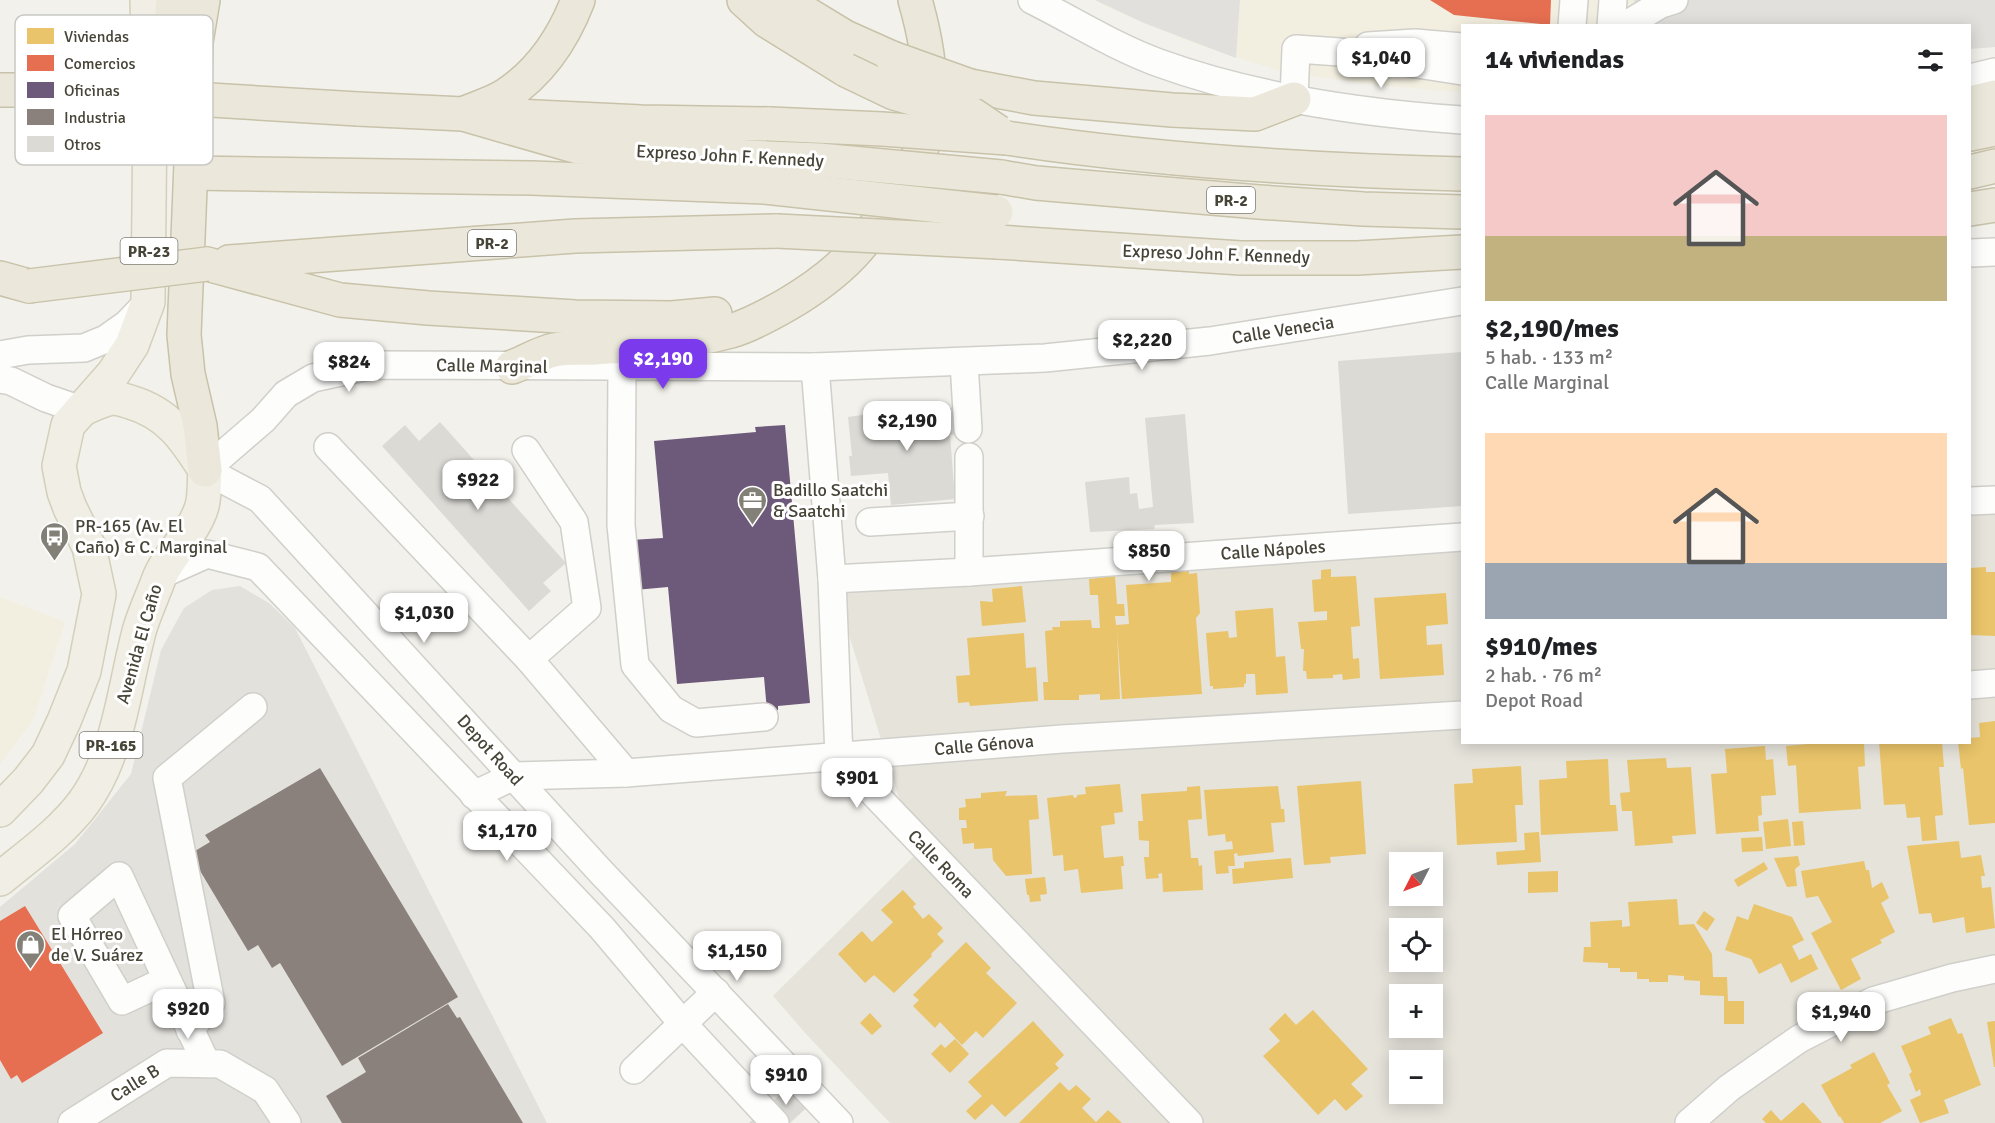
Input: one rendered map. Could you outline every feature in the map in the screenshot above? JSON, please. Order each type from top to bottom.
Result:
[{"type":"highway","points":[[172,15],[173,0]]},
{"type":"highway","points":[[200,15],[203,0]]},
{"type":"highway","points":[[463,114],[505,96],[540,67],[567,29],[578,0]]},
{"type":"highway","points":[[744,0],[767,21],[846,70],[894,93],[973,115],[1007,138]]},
{"type":"highway","points":[[783,0],[845,37],[892,58],[970,86],[1034,98],[1255,114],[1294,99]]},
{"type":"highway","points":[[512,367],[555,350],[653,344],[731,331],[760,320],[816,288],[838,270],[861,247],[883,217],[908,175],[922,145],[928,117],[929,65],[915,0]]},
{"type":"highway","points":[[1971,103],[1995,97]]},
{"type":"highway","name":"Expreso John F. Kennedy","points":[[213,100],[463,114],[578,147],[766,173],[819,160],[1001,177],[1036,183],[1259,202],[1363,209],[1461,212]]},
{"type":"highway","points":[[463,114],[882,129],[1007,138],[1082,150],[1206,161],[1338,170],[1461,174]]},
{"type":"highway","points":[[1971,134],[1995,129]]},
{"type":"highway","points":[[190,165],[184,335],[188,374],[200,426],[205,470]]},
{"type":"highway","points":[[1971,171],[1995,166]]},
{"type":"highway","points":[[190,173],[532,178],[766,173],[997,227]]},
{"type":"highway","points":[[1971,209],[1995,205]]},
{"type":"highway","points":[[1971,220],[1995,223]]},
{"type":"highway","name":"Expreso John F. Kennedy","points":[[10,284],[207,264],[575,237],[777,231],[997,227],[1067,247],[1241,258],[1357,258],[1461,252]]},
{"type":"highway","points":[[207,264],[340,300],[575,317],[672,318],[722,314],[816,288]]},
{"type":"main road","name":"PR-23","points":[[147,0],[148,15]]},
{"type":"main road","name":"PR-23","points":[[81,410],[113,374],[132,345],[148,303],[149,165]]},
{"type":"main road","points":[[81,410],[114,398],[162,415],[177,430],[205,470]]},
{"type":"main road","name":"PR-165","points":[[0,810],[28,781],[48,755],[84,671],[99,594],[89,548],[67,500],[58,466],[68,425],[81,410]]},
{"type":"main road","name":"Avenida El Caño","points":[[0,879],[51,836],[83,803],[99,779],[109,754],[141,627],[160,575],[192,527],[202,506],[205,470]]},
{"type":"street","points":[[1572,24],[1574,0]]},
{"type":"street","points":[[1616,20],[1631,21],[1674,0]]},
{"type":"street","points":[[1037,1],[1096,34],[1158,62],[1227,84],[1294,99],[1415,117],[1461,120]]},
{"type":"street","points":[[1340,52],[1376,44],[1461,47]]},
{"type":"street","points":[[1294,99],[1296,49],[1340,52],[1461,71]]},
{"type":"street","points":[[1971,78],[1995,72]]},
{"type":"street","points":[[1971,253],[1995,252]]},
{"type":"street","name":"Calle Venecia","points":[[815,367],[1045,358],[1210,341],[1461,301]]},
{"type":"street","points":[[0,355],[28,350],[84,348],[106,339],[127,324],[148,303]]},
{"type":"street","points":[[964,362],[968,429]]},
{"type":"street","name":"Calle Marginal","points":[[205,470],[263,420],[286,394],[313,378],[373,365],[815,367]]},
{"type":"street","points":[[622,367],[621,525],[635,665],[671,709],[696,723],[764,717]]},
{"type":"street","points":[[815,367],[832,579],[839,757]]},
{"type":"street","points":[[0,379],[81,410]]},
{"type":"street","points":[[328,447],[529,659],[626,773]]},
{"type":"street","points":[[526,450],[574,522],[587,608],[529,659]]},
{"type":"street","points":[[969,457],[969,572]]},
{"type":"street","name":"Depot Road","points":[[205,470],[260,500],[833,1121]]},
{"type":"street","points":[[1971,501],[1995,500]]},
{"type":"street","points":[[870,522],[970,516]]},
{"type":"street","name":"Calle Nápoles","points":[[832,579],[969,572],[1461,537]]},
{"type":"street","points":[[160,575],[207,554],[258,567],[602,928],[683,1024],[775,1123]]},
{"type":"street","points":[[1971,685],[1995,683]]},
{"type":"street","points":[[190,1030],[211,1004],[167,778],[253,706]]},
{"type":"street","name":"Calle Génova","points":[[474,795],[514,776],[626,773],[1062,739],[1461,715]]},
{"type":"street","points":[[696,723],[702,766]]},
{"type":"street","name":"Calle Roma","points":[[839,757],[1188,1123]]},
{"type":"street","points":[[1689,1123],[1728,1088],[1799,1039],[1873,1001],[1952,978],[1995,969]]},
{"type":"street","points":[[167,980],[206,1063]]},
{"type":"street","points":[[634,1070],[716,992]]},
{"type":"street","name":"Calle B","points":[[72,1123],[167,1063],[220,1064],[265,1090],[287,1123]]},
{"type":"shaded area","points":[[1095,0],[1995,0],[1995,47],[1971,49],[1971,24],[1461,24],[1461,92],[1455,92],[1377,85],[1283,72],[1193,43],[1111,9]]},
{"type":"shaded area","points":[[1095,0],[1240,0],[1236,58],[1144,23]]},
{"type":"shaded area","points":[[1634,0],[1995,0],[1995,47],[1971,49],[1971,24],[1639,24]]},
{"type":"shaded area","points":[[1995,500],[1995,1123],[890,1123],[773,996],[916,854],[832,579],[1461,537],[1461,744],[1971,744],[1971,501]]},
{"type":"shaded area","points":[[240,586],[269,603],[295,628],[547,1123],[0,1123],[0,907],[75,844],[131,774],[161,650],[184,608],[212,590]]},
{"type":"shaded area","points":[[0,597],[65,622],[33,720],[0,764]]},
{"type":"building: Viviendas","points":[[1986,567],[1986,572],[1995,572],[1995,636],[1971,635],[1971,568]]},
{"type":"building: Viviendas","points":[[1331,569],[1331,577],[1356,576],[1360,626],[1351,627],[1353,659],[1359,658],[1360,678],[1343,680],[1342,674],[1333,675],[1333,678],[1307,679],[1306,671],[1303,671],[1304,649],[1301,649],[1298,622],[1327,620],[1327,611],[1314,612],[1312,580],[1321,579],[1321,570]]},
{"type":"building: Viviendas","points":[[1189,570],[1189,574],[1197,573],[1200,613],[1196,618],[1202,694],[1122,699],[1117,631],[1120,699],[1100,700],[1100,694],[1079,695],[1079,700],[1044,700],[1043,682],[1048,682],[1045,631],[1053,630],[1052,627],[1060,627],[1060,621],[1091,620],[1092,628],[1100,628],[1098,595],[1090,595],[1089,579],[1115,576],[1117,604],[1124,604],[1125,616],[1115,616],[1116,625],[1129,624],[1126,585],[1171,582],[1171,571]]},
{"type":"building: Viviendas","points":[[1022,586],[1026,622],[982,626],[980,601],[993,602],[992,589]]},
{"type":"building: Viviendas","points":[[1446,593],[1448,624],[1426,626],[1427,645],[1442,644],[1444,675],[1380,679],[1374,598]]},
{"type":"building: Viviendas","points":[[1273,608],[1276,657],[1285,656],[1288,693],[1256,695],[1255,674],[1246,674],[1244,687],[1213,689],[1213,686],[1210,686],[1206,633],[1228,631],[1229,638],[1237,637],[1235,611]]},
{"type":"building: Viviendas","points":[[1024,633],[1026,668],[1036,667],[1038,701],[970,706],[969,702],[958,703],[956,676],[970,675],[967,638]]},
{"type":"building: Viviendas","points":[[1995,721],[1995,823],[1969,825],[1958,744],[1971,744],[1971,738],[1980,737],[1979,723]]},
{"type":"building: Viviendas","points":[[1864,744],[1865,766],[1858,767],[1861,809],[1799,813],[1796,765],[1788,766],[1786,746]]},
{"type":"building: Viviendas","points":[[1879,744],[1942,744],[1944,767],[1939,767],[1943,815],[1935,816],[1937,840],[1922,841],[1920,817],[1907,818],[1905,804],[1884,805]]},
{"type":"building: Viviendas","points":[[1765,746],[1766,760],[1773,759],[1776,795],[1761,796],[1762,815],[1758,816],[1759,831],[1716,834],[1711,774],[1727,773],[1725,749]]},
{"type":"building: Viviendas","points":[[1666,758],[1667,768],[1691,767],[1696,834],[1672,836],[1673,843],[1635,846],[1632,811],[1622,811],[1620,793],[1630,792],[1627,760]]},
{"type":"building: Viviendas","points":[[1608,759],[1610,805],[1616,805],[1618,831],[1541,835],[1539,780],[1567,778],[1566,761]]},
{"type":"building: Viviendas","points":[[1521,766],[1523,805],[1515,805],[1517,842],[1457,845],[1454,784],[1473,783],[1472,769]]},
{"type":"building: Viviendas","points":[[1361,781],[1366,854],[1330,857],[1331,863],[1304,865],[1297,786]]},
{"type":"building: Viviendas","points":[[1120,784],[1123,812],[1114,813],[1115,824],[1101,826],[1104,858],[1123,856],[1124,866],[1121,866],[1123,889],[1081,893],[1078,869],[1064,871],[1063,855],[1053,856],[1047,798],[1073,795],[1074,798],[1077,795],[1086,794],[1085,787]]},
{"type":"building: Viviendas","points":[[1200,786],[1202,819],[1188,820],[1191,858],[1198,858],[1199,866],[1202,865],[1203,890],[1163,892],[1162,873],[1158,874],[1159,878],[1146,879],[1144,857],[1149,857],[1149,841],[1139,840],[1138,821],[1143,821],[1141,794],[1187,791],[1187,787]]},
{"type":"building: Viviendas","points":[[1278,786],[1285,822],[1271,823],[1274,852],[1238,856],[1237,853],[1234,854],[1235,866],[1228,866],[1229,873],[1216,874],[1214,851],[1233,849],[1232,841],[1226,842],[1225,834],[1208,836],[1204,790]]},
{"type":"building: Viviendas","points":[[1007,791],[1005,796],[1037,795],[1039,819],[1029,820],[1032,874],[1006,876],[993,860],[992,848],[974,849],[974,843],[963,844],[961,828],[967,828],[966,820],[959,820],[959,808],[966,807],[965,799],[981,798],[981,793]]},
{"type":"building: Viviendas","points":[[1788,819],[1791,846],[1766,849],[1763,822]]},
{"type":"building: Viviendas","points":[[1803,821],[1805,845],[1794,846],[1792,822]]},
{"type":"building: Viviendas","points":[[1539,832],[1541,862],[1497,865],[1496,852],[1525,850],[1524,833]]},
{"type":"building: Viviendas","points":[[1762,837],[1763,851],[1742,852],[1741,838]]},
{"type":"building: Viviendas","points":[[1959,841],[1961,858],[1981,855],[1985,876],[1981,876],[1982,888],[1991,887],[1995,928],[1966,933],[1964,917],[1933,923],[1931,913],[1919,914],[1907,846]]},
{"type":"building: Viviendas","points":[[1798,856],[1800,865],[1795,869],[1797,886],[1787,887],[1774,858]]},
{"type":"building: Viviendas","points":[[1291,858],[1293,878],[1233,884],[1232,869],[1244,868],[1244,862]]},
{"type":"building: Viviendas","points":[[1864,861],[1866,870],[1869,870],[1872,888],[1882,882],[1889,898],[1881,903],[1895,932],[1880,940],[1882,943],[1851,959],[1861,979],[1841,990],[1811,933],[1832,922],[1818,896],[1806,898],[1801,871]]},
{"type":"building: Viviendas","points":[[1764,862],[1768,869],[1738,887],[1734,880]]},
{"type":"building: Viviendas","points":[[1558,871],[1558,892],[1528,893],[1528,872]]},
{"type":"building: Viviendas","points":[[1045,877],[1047,894],[1040,895],[1041,901],[1030,902],[1025,879]]},
{"type":"building: Viviendas","points":[[903,890],[916,904],[913,907],[923,919],[929,914],[943,928],[937,934],[944,941],[894,993],[874,975],[865,983],[838,954],[862,931],[872,942],[888,927],[893,922],[881,910]]},
{"type":"building: Viviendas","points":[[1677,899],[1679,925],[1694,924],[1712,954],[1713,977],[1727,977],[1728,1001],[1744,1001],[1744,1024],[1724,1024],[1724,996],[1700,995],[1700,981],[1684,980],[1684,976],[1668,975],[1668,982],[1649,982],[1649,979],[1637,979],[1637,972],[1620,972],[1620,968],[1608,968],[1608,963],[1583,962],[1584,947],[1591,947],[1590,922],[1622,920],[1622,927],[1630,926],[1628,902]]},
{"type":"building: Viviendas","points":[[1754,904],[1792,917],[1804,940],[1792,946],[1799,960],[1811,954],[1818,969],[1791,983],[1781,963],[1759,974],[1751,959],[1725,950],[1737,916],[1748,920]]},
{"type":"building: Viviendas","points":[[1704,911],[1715,919],[1707,931],[1696,923]]},
{"type":"building: Viviendas","points":[[966,942],[991,968],[986,973],[1017,1003],[983,1038],[976,1031],[962,1045],[940,1022],[935,1028],[913,1006],[919,1000],[913,995]]},
{"type":"building: Viviendas","points":[[1313,1010],[1368,1069],[1351,1084],[1363,1096],[1346,1111],[1335,1099],[1318,1115],[1263,1056],[1280,1041],[1269,1029],[1285,1013],[1296,1025]]},
{"type":"building: Viviendas","points":[[870,1013],[882,1026],[872,1035],[860,1023]]},
{"type":"building: Viviendas","points":[[1951,1018],[1958,1034],[1962,1033],[1981,1085],[1944,1100],[1949,1113],[1920,1123],[1910,1100],[1921,1095],[1920,1089],[1916,1092],[1909,1074],[1912,1072],[1901,1046],[1931,1034],[1928,1027]]},
{"type":"building: Viviendas","points":[[1033,1021],[1064,1055],[1055,1064],[1059,1068],[1005,1117],[992,1104],[975,1120],[966,1111],[982,1096],[968,1082]]},
{"type":"building: Viviendas","points":[[1995,1021],[1995,1067],[1994,1067],[1987,1022]]},
{"type":"building: Viviendas","points":[[955,1039],[969,1054],[950,1073],[931,1054],[941,1044],[945,1048]]},
{"type":"building: Viviendas","points":[[1874,1052],[1890,1083],[1887,1085],[1902,1111],[1880,1123],[1844,1123],[1821,1085],[1852,1068],[1850,1065]]},
{"type":"building: Viviendas","points":[[1060,1082],[1069,1091],[1076,1085],[1091,1099],[1082,1108],[1096,1122],[1108,1110],[1122,1123],[1019,1123]]},
{"type":"building: Viviendas","points":[[1803,1102],[1822,1123],[1766,1123],[1762,1119],[1771,1110],[1781,1121]]},
{"type":"building: Comercios","points":[[1430,0],[1551,0],[1550,24],[1454,15]]},
{"type":"building: Comercios","points":[[25,906],[103,1033],[22,1083],[17,1075],[11,1079],[0,1060],[0,921]]},
{"type":"building: Oficinas","points":[[785,425],[810,703],[778,706],[778,710],[767,711],[764,677],[677,684],[668,587],[635,590],[631,540],[663,538],[654,441],[756,432],[755,427]]},
{"type":"building: Industria","points":[[320,768],[458,997],[342,1066],[280,963],[272,968],[258,945],[248,951],[190,854],[210,842],[205,835]]},
{"type":"building: Industria","points":[[448,1004],[457,1018],[460,1017],[523,1123],[342,1123],[326,1096],[366,1072],[358,1058]]},
{"type":"building: Otros","points":[[1461,352],[1461,506],[1348,514],[1338,361]]},
{"type":"building: Otros","points":[[962,407],[959,434],[950,435],[955,499],[891,505],[888,473],[851,476],[849,456],[852,456],[848,417],[863,415],[863,413]]},
{"type":"building: Otros","points":[[1185,414],[1194,523],[1155,525],[1154,529],[1090,532],[1085,482],[1129,477],[1130,494],[1137,493],[1139,509],[1153,507],[1145,418]]},
{"type":"building: Otros","points":[[440,422],[566,563],[543,583],[551,591],[529,611],[382,446],[405,425],[419,441]]},
{"type":"building: Otros","points":[[796,1080],[815,1100],[790,1123],[749,1123]]},
{"type":"place","name":"Badillo Saatchi & Saatchi","points":[[752,526]]},
{"type":"place","name":"PR-165 (Av. El Caño) & C. Marginal","points":[[54,562]]},
{"type":"place","name":"El Hórreo de V. Suárez","points":[[30,970]]}]
